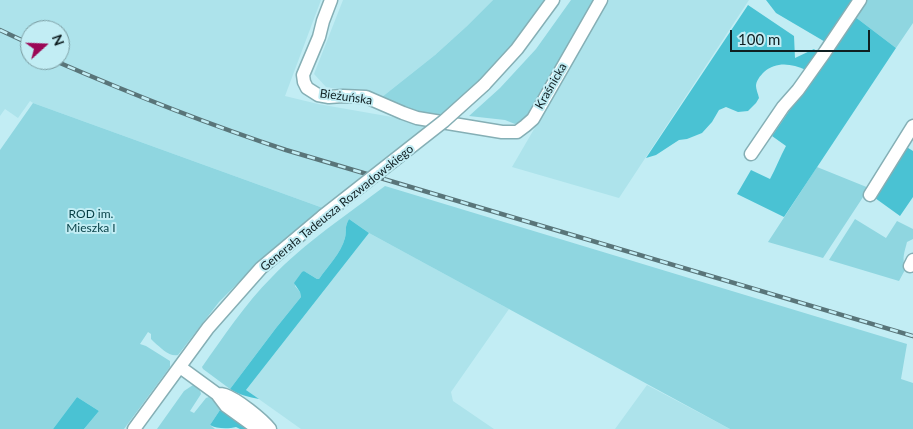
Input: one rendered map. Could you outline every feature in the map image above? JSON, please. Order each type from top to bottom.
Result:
[{"type":"street","name":"Bieżuńska","points":[[331,0],[319,37],[303,75],[307,88],[318,95],[329,97],[366,97],[417,118],[476,129]]},
{"type":"street","name":"Generała Tadeusza Rozwadowskiego","points":[[134,429],[208,328],[261,268],[323,216],[444,121],[484,85],[518,49],[553,0]]},
{"type":"street","name":"Kraśnicka","points":[[476,129],[517,132],[533,119],[601,0]]},
{"type":"street","points":[[751,154],[860,0]]},
{"type":"street","points":[[870,195],[913,126]]},
{"type":"street","points":[[180,367],[217,394],[226,406],[258,429]]},
{"type":"street","points":[[217,394],[226,395],[233,399],[264,422],[270,429]]},
{"type":"shaded area","points":[[0,0],[321,0],[285,96],[318,104],[432,124],[323,208],[30,101],[18,118],[5,109],[0,116]]},
{"type":"shaded area","points":[[343,0],[493,0],[435,55],[382,97],[326,87],[314,74]]},
{"type":"shaded area","points":[[609,0],[749,0],[619,198],[512,167]]},
{"type":"shaded area","points":[[766,0],[856,0],[827,43],[776,13]]},
{"type":"shaded area","points":[[748,5],[794,36],[795,58],[814,49],[819,54],[806,70],[785,65],[774,66],[769,69],[757,80],[756,87],[759,98],[748,111],[738,112],[726,107],[719,110],[712,122],[702,133],[679,140],[656,155],[646,158]]},
{"type":"shaded area","points":[[854,16],[896,48],[784,217],[737,194],[751,170],[770,179],[786,146],[772,136]]},
{"type":"shaded area","points":[[905,146],[913,151],[913,197],[900,216],[875,198]]},
{"type":"shaded area","points":[[349,219],[369,233],[246,390],[259,399],[248,397],[230,389],[301,297],[294,283],[302,272],[304,271],[319,279],[341,249]]},
{"type":"shaded area","points":[[369,233],[509,309],[451,392],[453,401],[494,429],[301,429],[246,390]]},
{"type":"shaded area","points":[[647,385],[730,429],[615,429]]},
{"type":"shaded area","points":[[77,397],[99,411],[84,429],[53,429]]},
{"type":"shaded area","points":[[222,407],[252,429],[236,427],[219,428],[210,425]]},
{"type":"green space","points":[[493,0],[549,0],[505,57],[436,119],[424,116],[382,97],[435,55]]},
{"type":"green space","points":[[571,0],[598,0],[534,110],[523,121],[515,124],[505,120],[469,116],[500,88],[536,49]]},
{"type":"green space","points":[[864,0],[913,0],[913,23],[896,48],[854,16]]},
{"type":"green space","name":"ROD im. Mieszka I","points":[[33,103],[323,208],[264,257],[219,302],[178,355],[171,355],[162,349],[151,339],[151,334],[148,332],[140,344],[170,361],[170,367],[124,429],[84,429],[99,411],[77,397],[53,429],[0,429],[0,150]]},
{"type":"green space","points":[[817,167],[869,188],[823,258],[768,242]]},
{"type":"green space","points":[[385,186],[907,344],[901,379],[913,383],[913,429],[730,429],[369,233],[349,219],[343,244],[334,259],[319,279],[304,271],[295,286],[300,292],[301,297],[230,389],[203,369],[202,367],[235,320],[272,277],[312,241]]},
{"type":"green space","points":[[855,219],[886,238],[897,221],[913,229],[913,239],[907,242],[904,255],[906,268],[899,281],[829,260]]},
{"type":"green space","points":[[193,385],[200,390],[201,394],[190,411],[194,413],[206,398],[209,397],[222,407],[210,425],[215,429],[157,429],[184,391]]},
{"type":"railway","points":[[0,30],[20,39]]},
{"type":"railway","points":[[70,67],[168,108],[286,150],[913,336]]}]
